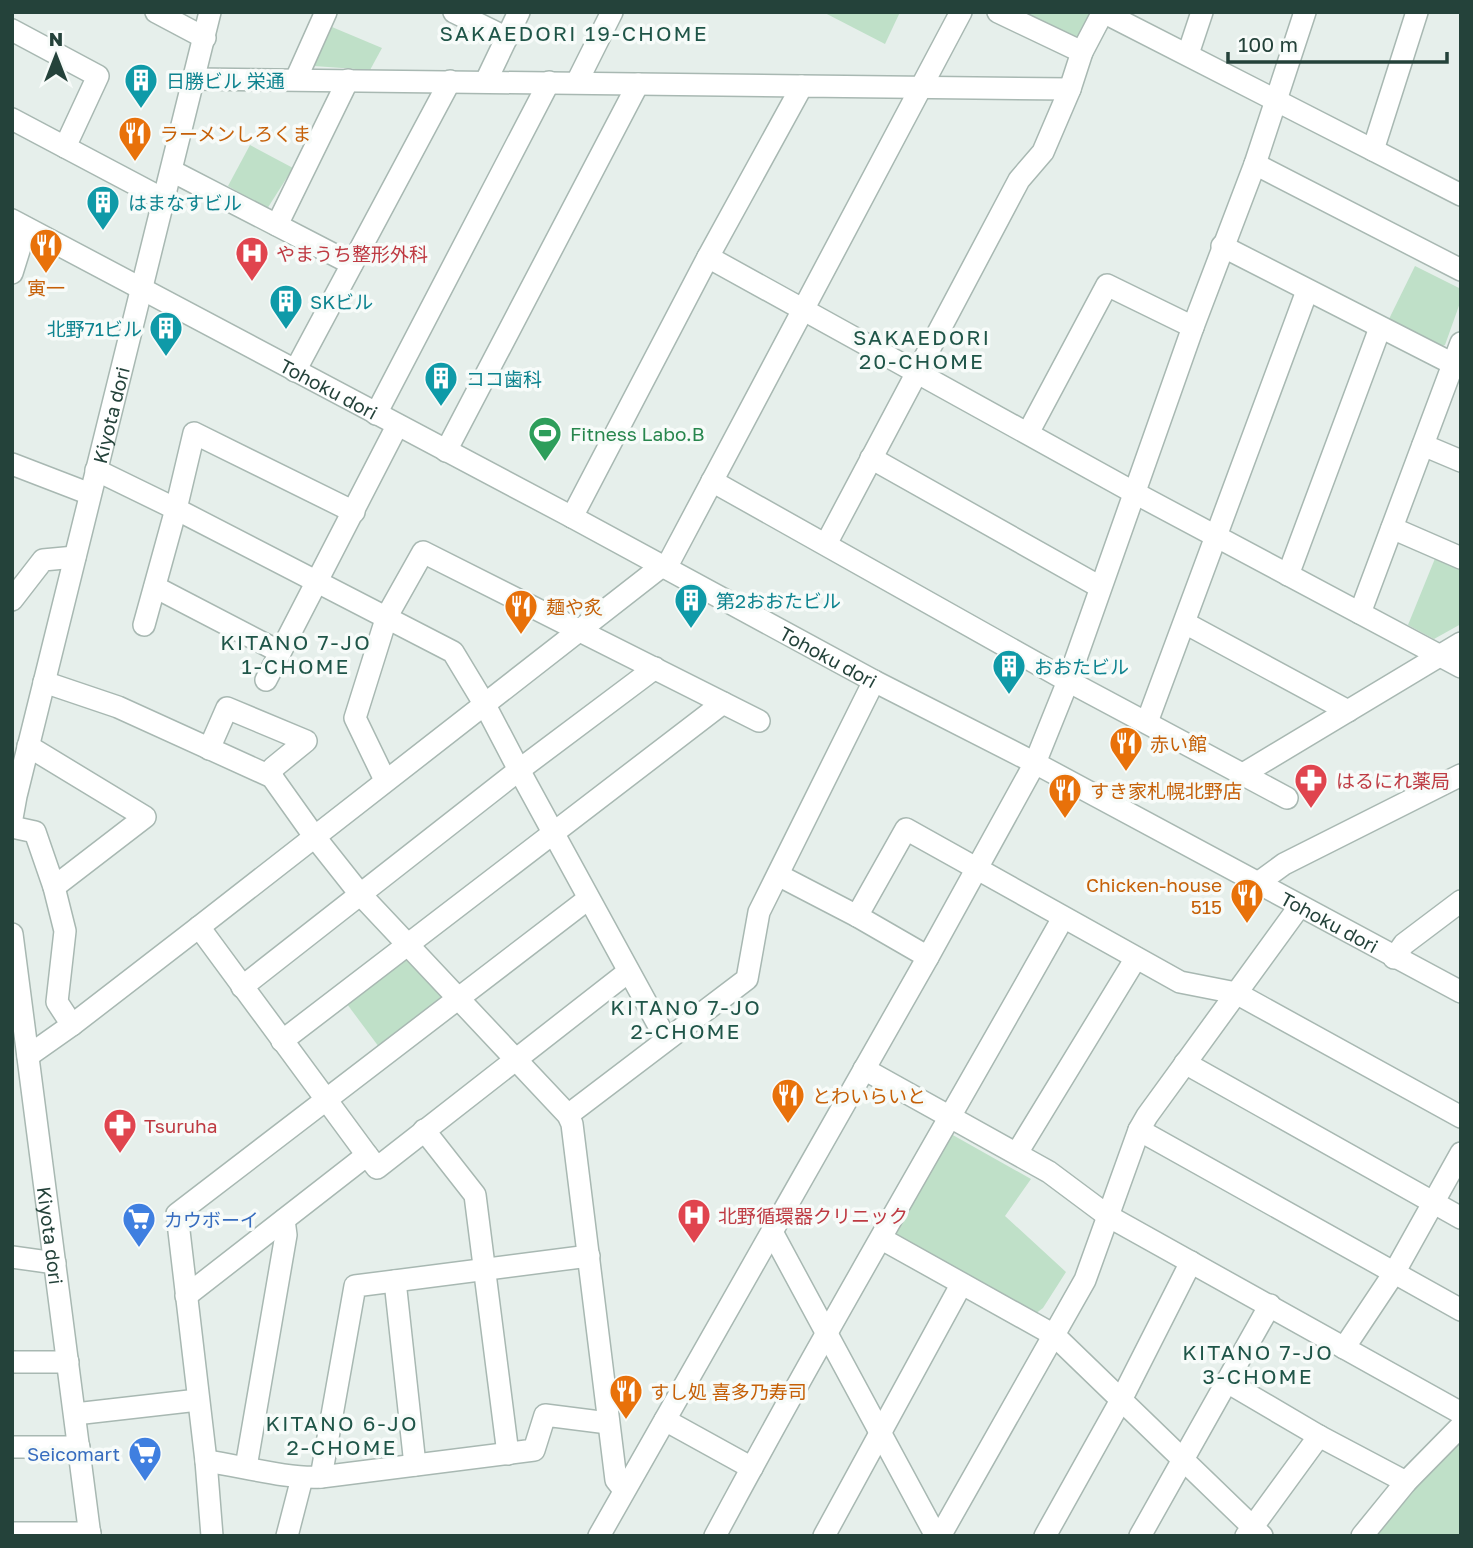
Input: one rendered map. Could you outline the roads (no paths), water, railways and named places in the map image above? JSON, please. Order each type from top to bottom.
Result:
[{"type":"street","points":[[156,12],[205,38]]},
{"type":"street","name":"Kiyota dori","points":[[12,818],[210,12]]},
{"type":"street","points":[[296,79],[327,12]]},
{"type":"street","points":[[454,12],[507,38]]},
{"type":"street","points":[[486,81],[519,12]]},
{"type":"street","points":[[577,82],[612,12]]},
{"type":"street","points":[[28,1056],[199,928],[386,780],[664,567],[961,12]]},
{"type":"street","points":[[998,12],[1082,52]]},
{"type":"street","points":[[826,544],[1019,180],[1043,152],[1070,89],[1082,52],[1103,12],[1188,54],[1268,119],[1373,150],[1461,195]]},
{"type":"street","points":[[1188,54],[1202,12]]},
{"type":"street","points":[[599,1536],[1035,764],[1068,681],[1222,246],[1255,164],[1305,12]]},
{"type":"street","points":[[1373,150],[1417,12]]},
{"type":"street","points":[[12,30],[98,76],[65,147]]},
{"type":"street","points":[[195,79],[1070,89]]},
{"type":"street","points":[[276,225],[348,80]]},
{"type":"street","points":[[295,371],[450,81]]},
{"type":"street","points":[[376,414],[549,82]]},
{"type":"street","points":[[446,451],[638,83]]},
{"type":"street","points":[[572,517],[708,257],[802,86]]},
{"type":"street","points":[[12,119],[164,200]]},
{"type":"street","points":[[1255,164],[1461,270]]},
{"type":"street","points":[[172,171],[352,264]]},
{"type":"street","points":[[12,273],[19,224]]},
{"type":"street","name":"Tohoku dori","points":[[19,224],[1461,992]]},
{"type":"street","points":[[1222,246],[1457,366]]},
{"type":"street","points":[[708,257],[1133,492],[1461,667]]},
{"type":"street","points":[[1028,433],[1107,285],[1193,327]]},
{"type":"street","points":[[1147,722],[1307,291]]},
{"type":"street","points":[[1288,575],[1380,328]]},
{"type":"street","points":[[1360,613],[1423,445],[1457,366],[1461,343]]},
{"type":"street","points":[[266,680],[397,426]]},
{"type":"street","points":[[144,625],[194,433],[354,512]]},
{"type":"street","points":[[1423,445],[1461,461]]},
{"type":"street","points":[[872,458],[1100,587]]},
{"type":"street","points":[[12,464],[90,494]]},
{"type":"street","points":[[96,470],[453,652],[485,705],[666,1039]]},
{"type":"street","points":[[712,481],[1068,681],[1287,798]]},
{"type":"street","points":[[1392,528],[1461,558]]},
{"type":"street","points":[[386,780],[355,718],[387,616],[423,552],[760,720]]},
{"type":"street","points":[[12,600],[43,560],[75,557]]},
{"type":"street","points":[[155,587],[280,652]]},
{"type":"street","points":[[1185,623],[1348,710]]},
{"type":"street","points":[[1243,774],[1461,643]]},
{"type":"street","points":[[242,987],[519,770],[655,668]]},
{"type":"street","points":[[568,1115],[747,979],[760,912],[874,681]]},
{"type":"street","points":[[44,682],[118,707],[272,777],[360,894],[568,1115],[572,1124],[616,1480],[624,1490]]},
{"type":"street","points":[[282,1041],[723,703]]},
{"type":"street","points":[[209,749],[226,708],[306,741],[273,768],[272,777]]},
{"type":"street","points":[[28,747],[145,817],[54,887]]},
{"type":"street","points":[[1258,883],[1284,864],[1461,775]]},
{"type":"street","points":[[12,827],[35,832],[54,887],[65,931],[57,1002],[72,1025]]},
{"type":"street","points":[[857,916],[906,829],[1180,982],[1236,993],[1461,1117]]},
{"type":"street","points":[[778,875],[928,957]]},
{"type":"street","points":[[212,1536],[206,1461],[177,1214],[588,898]]},
{"type":"street","points":[[1394,958],[1404,944],[1461,901]]},
{"type":"street","points":[[938,1536],[1085,1280],[1139,1130],[1299,907]]},
{"type":"street","points":[[715,1536],[825,1333],[882,1239],[1063,918]]},
{"type":"street","points":[[199,928],[377,1168],[628,972]]},
{"type":"street","name":"Kiyota dori","points":[[12,934],[90,1534]]},
{"type":"street","points":[[1017,1153],[1136,958]]},
{"type":"street","points":[[1185,1063],[1461,1218]]},
{"type":"street","points":[[864,1069],[1049,1172],[1108,1216],[1461,1413]]},
{"type":"street","points":[[424,1130],[475,1195],[508,1454]]},
{"type":"street","points":[[1139,1130],[1461,1310]]},
{"type":"street","points":[[1344,1348],[1394,1273],[1461,1153]]},
{"type":"street","points":[[186,1296],[367,1156]]},
{"type":"street","points":[[246,1466],[286,1235],[284,1220]]},
{"type":"street","points":[[772,1232],[938,1536]]},
{"type":"street","points":[[882,1239],[1054,1335],[1183,1458],[1253,1533],[1319,1436]]},
{"type":"street","points":[[287,1536],[311,1478],[355,1286],[589,1256]]},
{"type":"street","points":[[12,1257],[55,1263]]},
{"type":"street","points":[[1045,1536],[1121,1400],[1191,1262]]},
{"type":"street","points":[[395,1282],[415,1465]]},
{"type":"street","points":[[824,1536],[961,1285]]},
{"type":"street","points":[[1140,1536],[1270,1305]]},
{"type":"street","points":[[12,1362],[68,1362]]},
{"type":"street","points":[[1227,1381],[1319,1436],[1406,1482]]},
{"type":"street","points":[[75,1414],[198,1400]]},
{"type":"street","points":[[206,1461],[311,1478],[534,1450],[545,1415],[608,1423]]},
{"type":"street","points":[[665,1420],[752,1468]]},
{"type":"street","points":[[1362,1536],[1406,1482],[1461,1426]]},
{"type":"street","points":[[12,1447],[79,1447]]},
{"type":"street","points":[[12,1533],[90,1534]]},
{"type":"place","name":"日勝ビル 栄通","points":[[141,110]]},
{"type":"place","name":"ラーメンしろくま","points":[[135,163]]},
{"type":"place","name":"はまなすビル","points":[[103,232]]},
{"type":"place","name":"寅一","points":[[46,275]]},
{"type":"place","name":"やまうち整形外科","points":[[252,283]]},
{"type":"place","name":"SKビル","points":[[286,331]]},
{"type":"place","name":"北野71ビル","points":[[166,358]]},
{"type":"place","name":"ココ歯科","points":[[441,408]]},
{"type":"place","name":"Fitness Labo.B","points":[[545,463]]},
{"type":"place","name":"第2おおたビル","points":[[691,630]]},
{"type":"place","name":"麺や炙","points":[[521,636]]},
{"type":"place","name":"おおたビル","points":[[1009,696]]},
{"type":"place","name":"赤い館","points":[[1126,773]]},
{"type":"place","name":"はるにれ薬局","points":[[1311,810]]},
{"type":"place","name":"すき家札幌北野店","points":[[1065,820]]},
{"type":"place","name":"Chicken-house 515","points":[[1247,925]]},
{"type":"place","name":"とわいらいと","points":[[788,1125]]},
{"type":"place","name":"Tsuruha","points":[[120,1155]]},
{"type":"place","name":"北野循環器クリニック","points":[[694,1245]]},
{"type":"place","name":"カウボーイ","points":[[139,1249]]},
{"type":"place","name":"すし処 喜多乃寿司","points":[[626,1421]]},
{"type":"place","name":"Seicomart","points":[[145,1483]]},
{"type":"district","name":"SAKAEDORI 19-CHOME","points":[[574,33]]},
{"type":"district","name":"SAKAEDORI 20-CHOME","points":[[922,349]]},
{"type":"district","name":"KITANO 7-JO 1-CHOME","points":[[296,654]]},
{"type":"district","name":"KITANO 7-JO 2-CHOME","points":[[686,1019]]},
{"type":"district","name":"KITANO 7-JO 3-CHOME","points":[[1258,1364]]},
{"type":"district","name":"KITANO 6-JO 2-CHOME","points":[[342,1435]]}]
